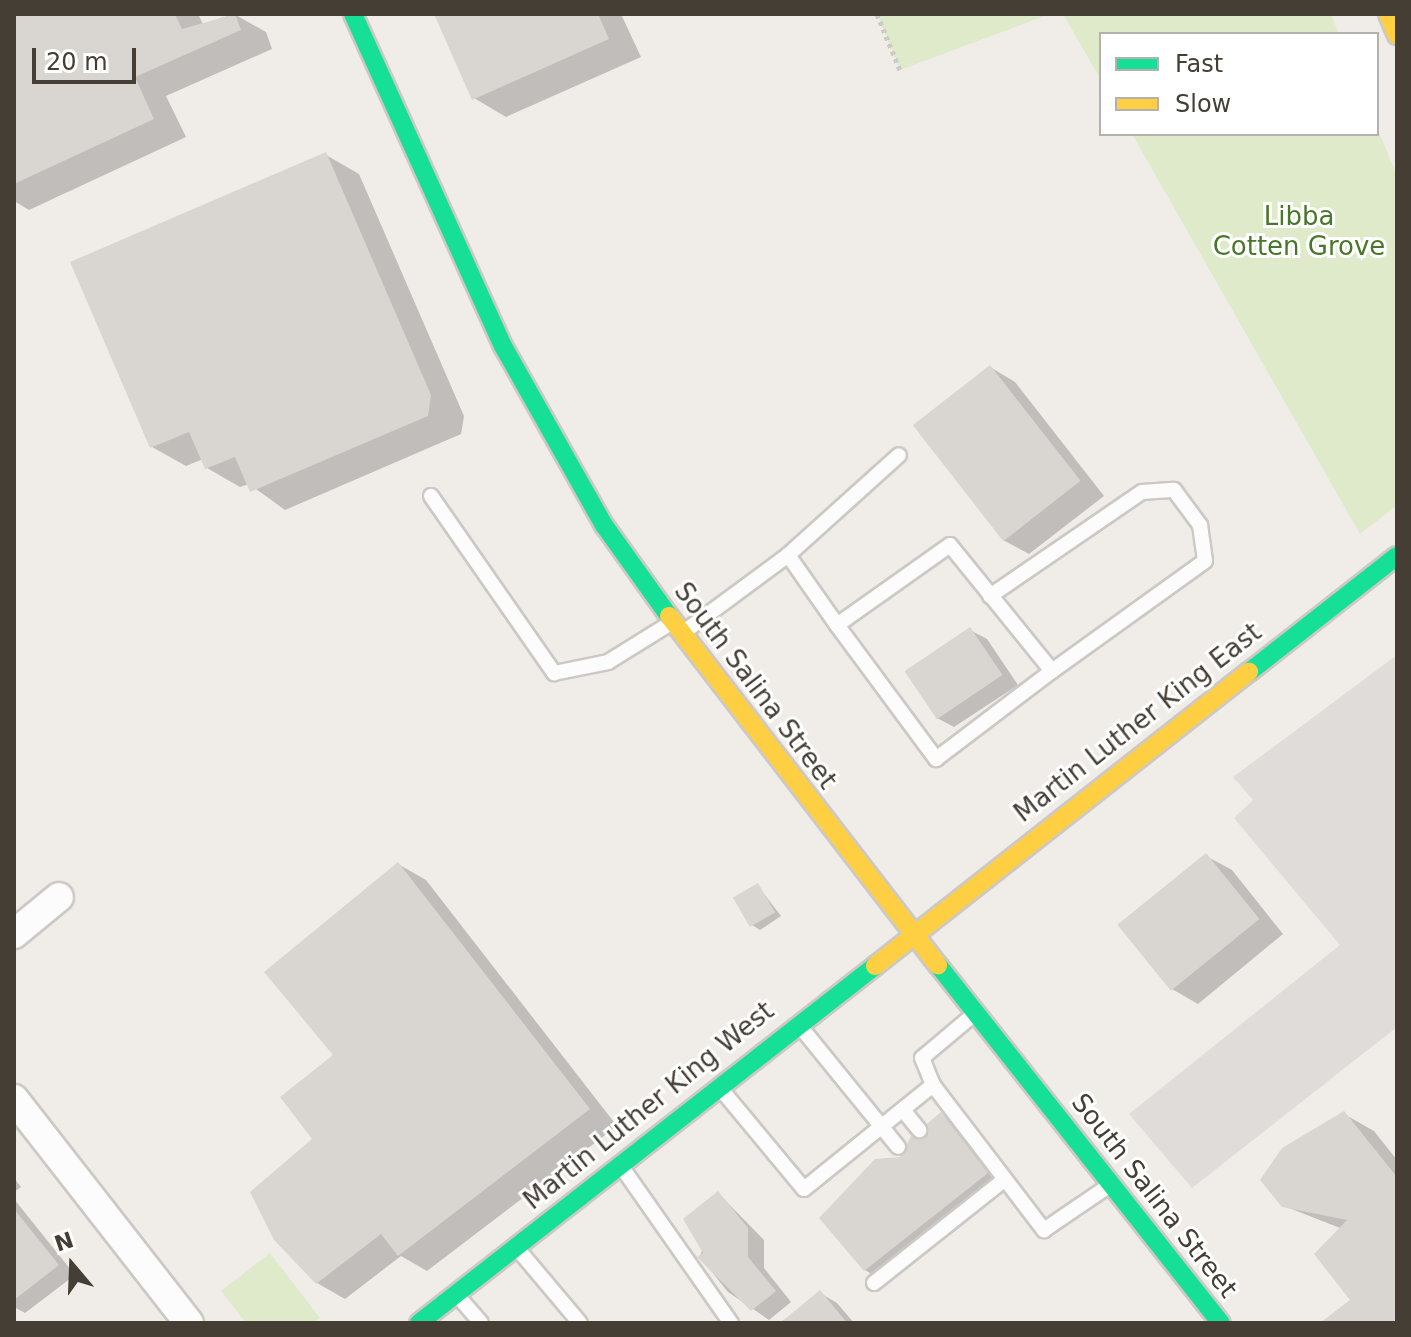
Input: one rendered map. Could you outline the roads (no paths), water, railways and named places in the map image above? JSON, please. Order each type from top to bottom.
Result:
[{"type":"main road","name":"South Salina Street","points":[[353,14],[558,452],[677,628],[1221,1323]]},
{"type":"main road","points":[[1388,14],[1397,35]]},
{"type":"main road","name":"Martin Luther King East","points":[[911,930],[1397,556]]},
{"type":"main road","name":"Martin Luther King West","points":[[419,1323],[911,930]]},
{"type":"street","points":[[14,934],[59,897]]},
{"type":"street","points":[[14,1099],[189,1323]]},
{"type":"lane","points":[[431,496],[554,673],[608,662],[677,628],[788,555],[899,455]]},
{"type":"lane","points":[[788,555],[936,759],[1205,561],[1200,525],[1174,490],[1142,492],[990,596]]},
{"type":"lane","points":[[837,625],[950,545],[1052,671]]},
{"type":"lane","points":[[976,1012],[922,1058],[933,1085],[1044,1230],[1111,1184]]},
{"type":"lane","points":[[797,1022],[898,1147]]},
{"type":"lane","points":[[717,1085],[804,1189],[933,1085]]},
{"type":"lane","points":[[903,1110],[919,1130]]},
{"type":"lane","points":[[619,1163],[731,1323]]},
{"type":"lane","points":[[874,1283],[1005,1179]]},
{"type":"lane","points":[[965,1191],[975,1203]]},
{"type":"lane","points":[[944,1208],[953,1221]]},
{"type":"lane","points":[[515,1246],[580,1323]]},
{"type":"lane","points":[[456,1293],[481,1323]]},
{"type":"park label","name":"Libba Cotten Grove","points":[[1299,232]]}]
